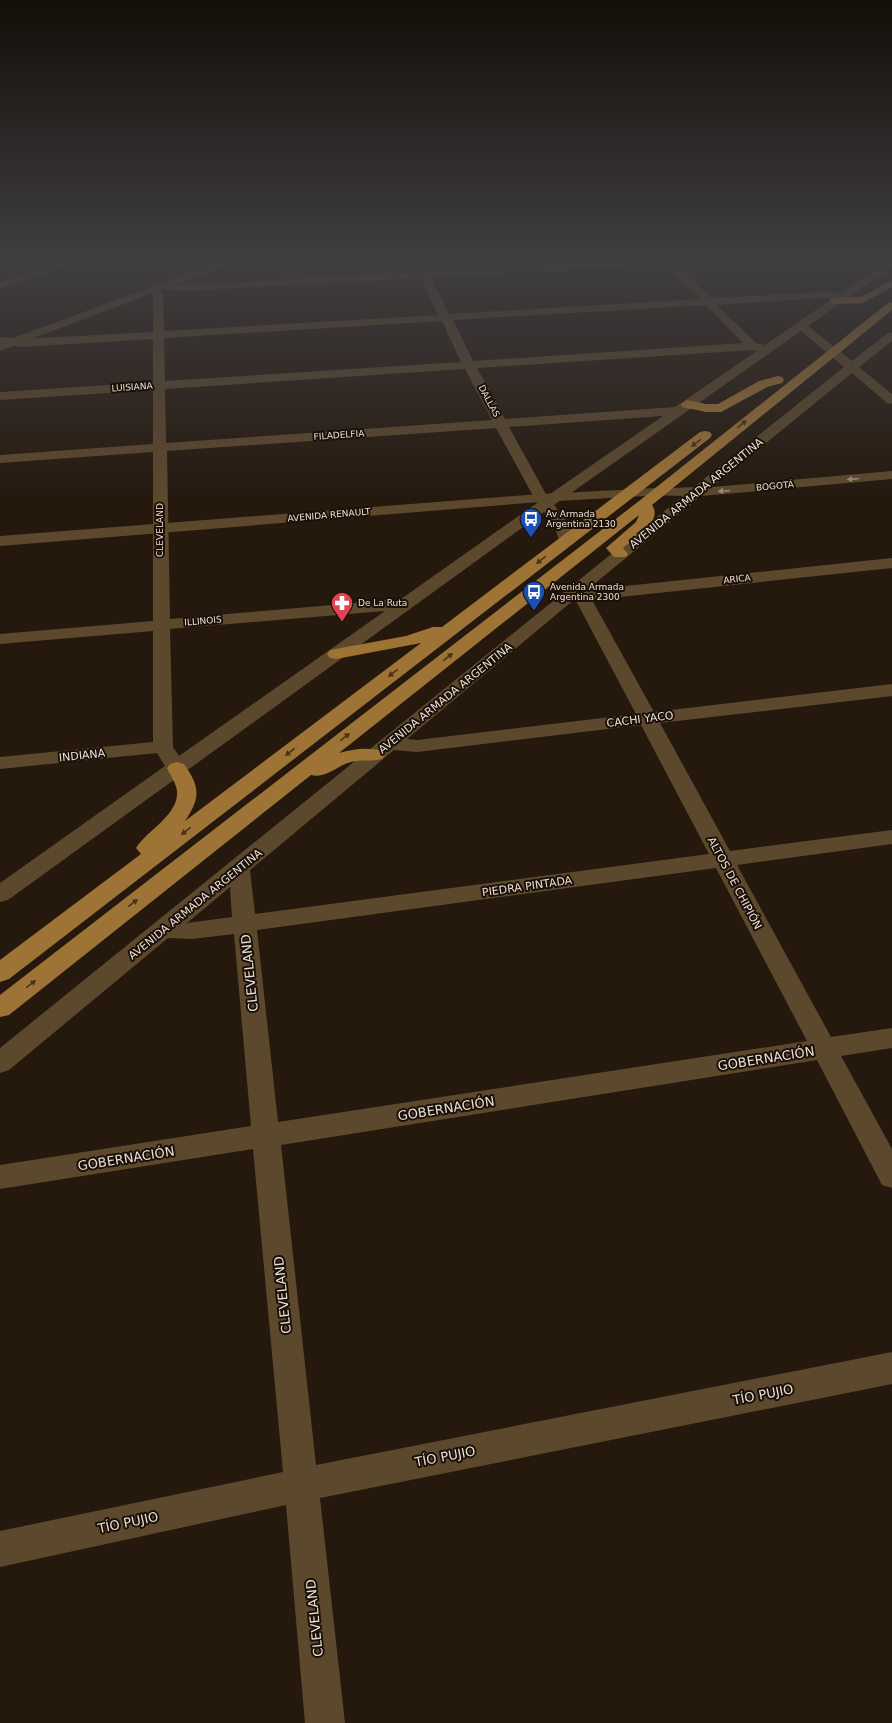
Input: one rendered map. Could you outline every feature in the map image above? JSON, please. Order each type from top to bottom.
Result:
[{"type":"main road","points":[[813,352],[838,338]]},
{"type":"main road","points":[[0,1008],[643,497],[829,344]]},
{"type":"main road","points":[[729,417],[796,366]]},
{"type":"main road","points":[[683,408],[721,408],[763,384],[778,380]]},
{"type":"main road","points":[[0,973],[566,540],[643,497],[717,427]]},
{"type":"main road","points":[[620,554],[614,548],[645,522],[648,513],[643,497]]},
{"type":"main road","points":[[336,654],[409,640],[456,625]]},
{"type":"main road","points":[[193,856],[249,824],[327,764],[341,758],[382,750]]},
{"type":"main road","points":[[123,879],[142,853],[179,813],[185,803],[187,792],[177,768]]},
{"type":"street","points":[[4,343],[17,338]]},
{"type":"street","points":[[4,343],[83,338]]},
{"type":"street","name":"CLEVELAND","points":[[158,338],[160,625],[163,747]]},
{"type":"street","name":"DALLAS","points":[[456,338],[501,423],[561,524],[566,540]]},
{"type":"street","points":[[744,338],[752,346]]},
{"type":"street","points":[[0,894],[406,604],[547,500],[683,408],[782,338]]},
{"type":"street","points":[[820,338],[829,344],[892,400]]},
{"type":"street","name":"AVENIDA ARMADA ARGENTINA","points":[[0,1063],[382,750],[580,593],[620,554],[888,338]]},
{"type":"street","name":"LUISIANA","points":[[0,396],[752,346],[767,349]]},
{"type":"street","name":"FILADELFIA","points":[[0,459],[501,423],[683,408]]},
{"type":"street","name":"BOGOTÁ","points":[[643,497],[892,475]]},
{"type":"street","name":"AVENIDA RENAULT","points":[[0,541],[547,500],[643,497]]},
{"type":"street","name":"ARICA","points":[[580,593],[892,562]]},
{"type":"street","name":"ALTOS DE CHIPIÓN","points":[[580,593],[892,1176]]},
{"type":"street","name":"ILLINOIS","points":[[0,639],[406,604]]},
{"type":"street","name":"CACHI YACO","points":[[382,750],[892,690]]},
{"type":"street","points":[[163,747],[177,768]]},
{"type":"street","name":"INDIANA","points":[[0,764],[163,747]]},
{"type":"street","name":"PIEDRA PINTADA","points":[[162,930],[192,931],[892,837]]},
{"type":"street","name":"CLEVELAND","points":[[239,868],[324,1723]]},
{"type":"street","name":"GOBERNACIÓN","points":[[0,1177],[892,1038]]},
{"type":"street","name":"TÍO PUJIO","points":[[0,1549],[301,1485],[892,1368]]},
{"type":"place","name":"Av Armada Argentina 2130","points":[[531,538]]},
{"type":"place","name":"Avenida Armada Argentina 2300","points":[[534,612]]},
{"type":"place","name":"De La Ruta","points":[[342,622]]}]
